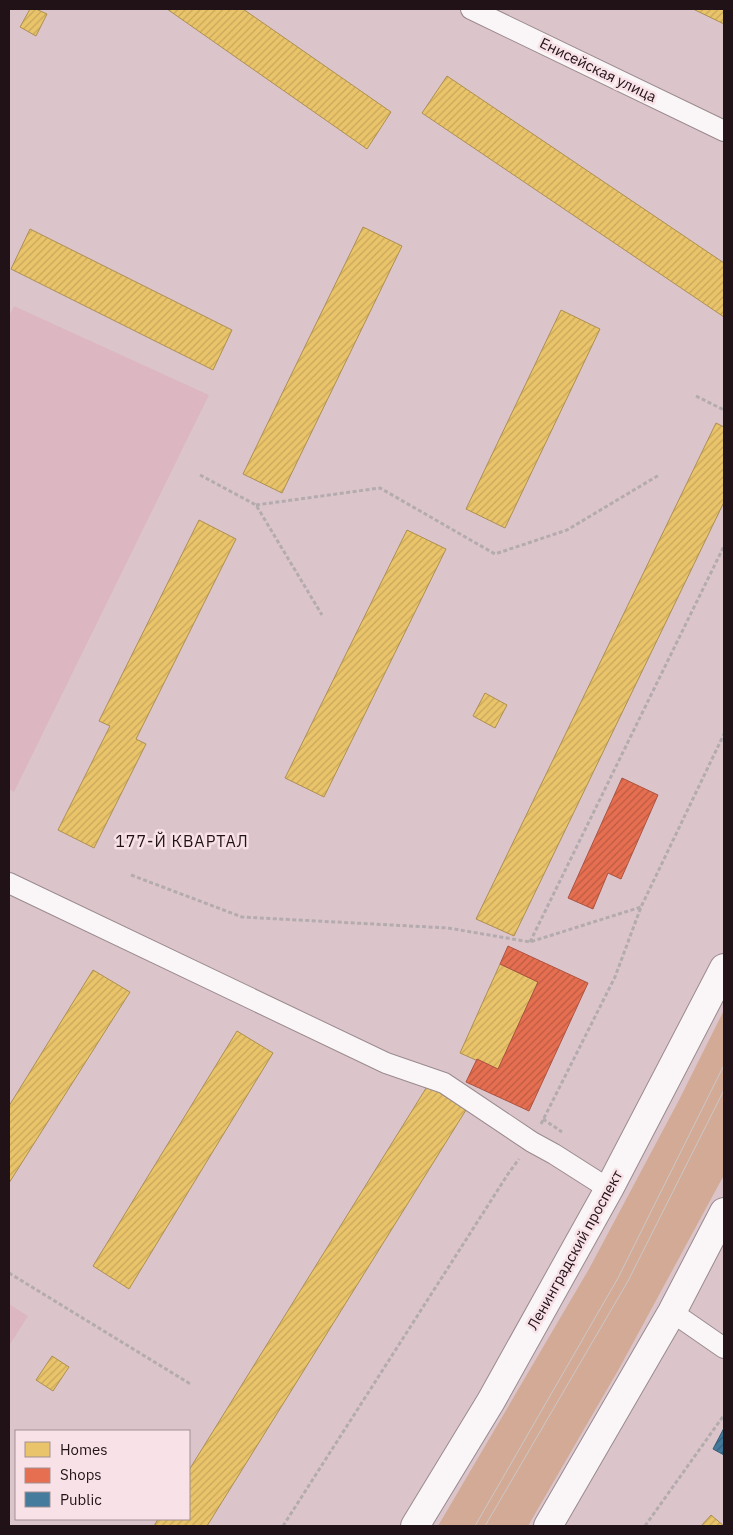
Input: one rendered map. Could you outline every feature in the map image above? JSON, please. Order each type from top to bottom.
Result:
[{"type":"main road","name":"Ленинградский проспект","points":[[414,1526],[491,1401],[609,1189],[724,968]]},
{"type":"main road","points":[[548,1526],[672,1312],[724,1212]]},
{"type":"street","name":"Енисейская улица","points":[[471,9],[724,131]]},
{"type":"street","points":[[9,883],[386,1063],[444,1084],[532,1142],[609,1189]]},
{"type":"street","points":[[672,1312],[724,1348]]},
{"type":"path","points":[[696,396],[724,410]]},
{"type":"path","points":[[256,505],[380,488],[495,554],[568,530],[659,475]]},
{"type":"path","points":[[200,476],[256,505],[322,614]]},
{"type":"path","points":[[530,942],[724,546]]},
{"type":"path","points":[[283,1526],[508,1174],[532,1142],[615,976],[641,907],[724,734]]},
{"type":"path","points":[[131,875],[242,917],[448,928],[530,942],[641,907]]},
{"type":"path","points":[[9,1273],[192,1385]]},
{"type":"path","points":[[645,1526],[724,1415]]},
{"type":"shaded area","points":[[14,306],[209,395],[14,792],[9,789],[9,316]]},
{"type":"shaded area","points":[[724,1010],[724,1175],[620,1367],[528,1526],[438,1526],[589,1269],[678,1102]]},
{"type":"shaded area","points":[[9,1304],[28,1316],[9,1346]]},
{"type":"building: Homes","points":[[30,9],[36,9],[47,14],[36,36],[20,27]]},
{"type":"building: Homes","points":[[167,9],[243,9],[391,112],[367,149]]},
{"type":"building: Homes","points":[[693,9],[724,9],[724,24]]},
{"type":"building: Homes","points":[[447,76],[724,263],[724,317],[422,113]]},
{"type":"building: Homes","points":[[363,227],[402,246],[282,493],[243,474]]},
{"type":"building: Homes","points":[[30,229],[232,330],[213,370],[11,269]]},
{"type":"building: Homes","points":[[561,310],[600,329],[505,528],[466,509]]},
{"type":"building: Homes","points":[[716,423],[724,427],[724,502],[514,936],[476,919]]},
{"type":"building: Homes","points":[[199,520],[236,539],[136,739],[146,744],[94,848],[58,830],[110,726],[99,721]]},
{"type":"building: Homes","points":[[407,530],[446,549],[324,797],[285,778]]},
{"type":"building: Homes","points":[[485,693],[507,705],[495,728],[473,716]]},
{"type":"building: Homes","points":[[500,964],[538,982],[498,1070],[460,1053]]},
{"type":"building: Homes","points":[[93,970],[130,992],[9,1183],[9,1106]]},
{"type":"building: Homes","points":[[237,1031],[273,1053],[129,1289],[93,1266]]},
{"type":"building: Homes","points":[[428,1085],[466,1110],[207,1526],[154,1526],[157,1520],[190,1520],[190,1468]]},
{"type":"building: Homes","points":[[52,1356],[69,1367],[53,1391],[36,1380]]},
{"type":"building: Homes","points":[[711,1515],[724,1526],[701,1526]]},
{"type":"building: Shops","points":[[622,778],[658,795],[621,879],[608,873],[593,909],[568,898]]},
{"type":"building: Shops","points":[[508,946],[588,983],[529,1111],[466,1082],[477,1059],[498,1069],[538,982],[500,964]]},
{"type":"building: Public","points":[[724,1428],[724,1455],[713,1449]]},
{"type":"tram line","points":[[475,1526],[618,1278],[724,1065]]},
{"type":"tram line","points":[[485,1526],[628,1281],[724,1090]]},
{"type":"district","name":"177-Й КВАРТАЛ","points":[[182,841]]}]
